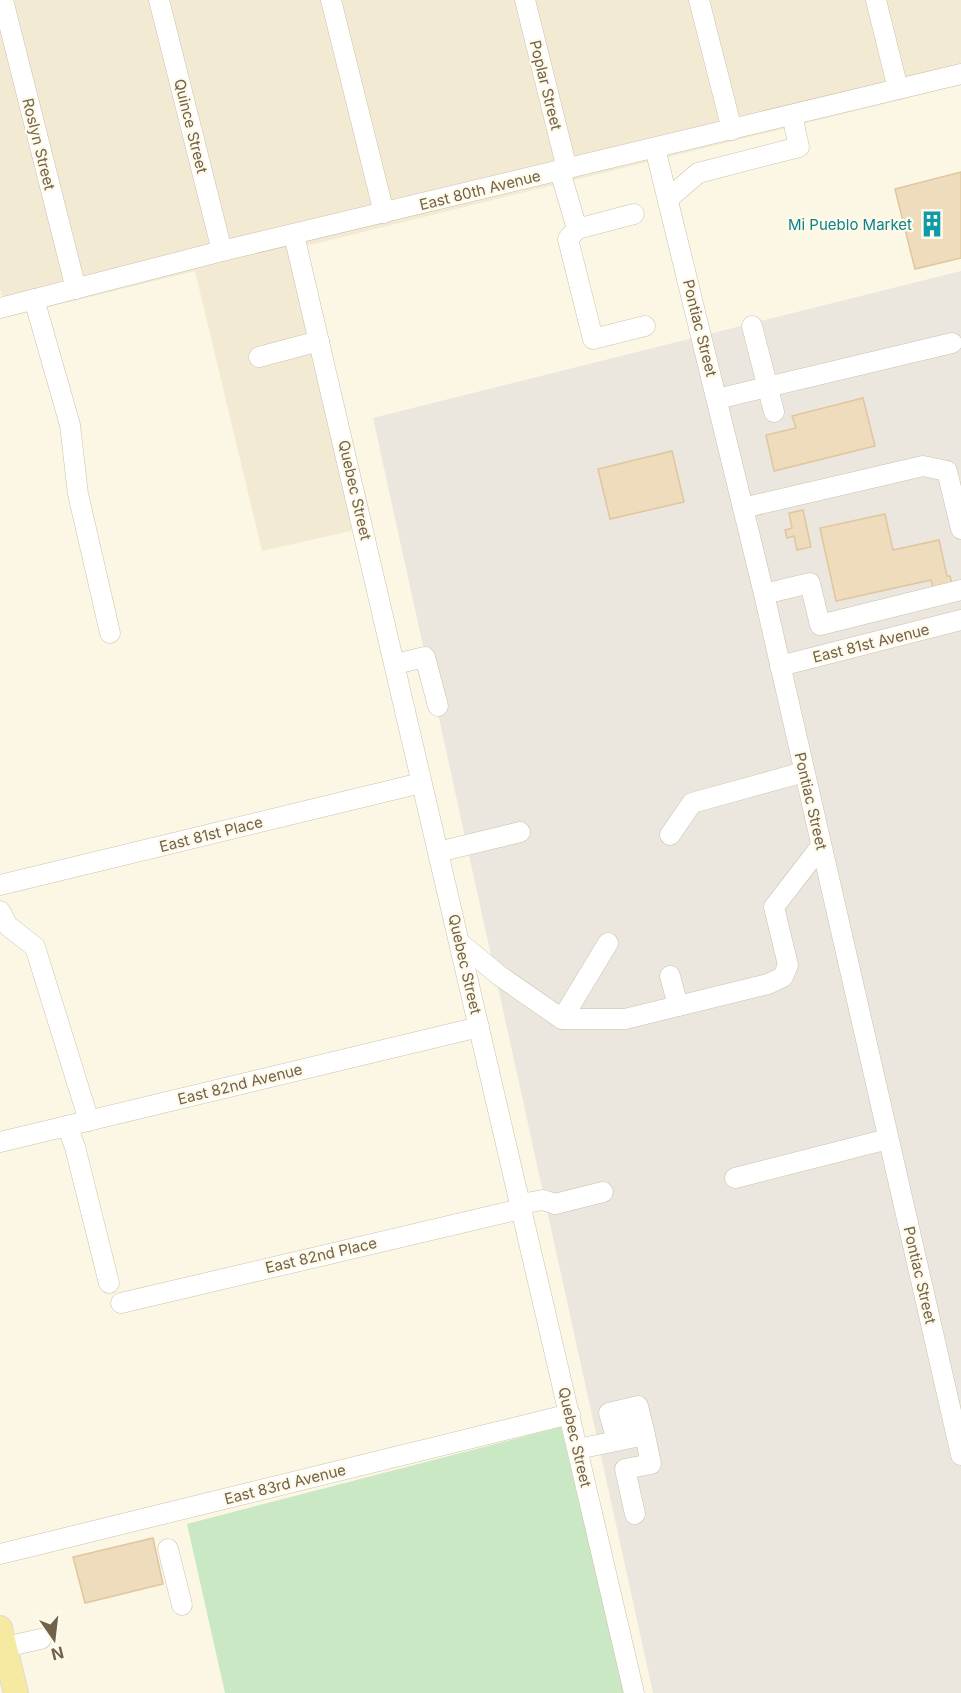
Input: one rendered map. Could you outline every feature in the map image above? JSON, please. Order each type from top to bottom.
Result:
[{"type":"main road","points":[[2,1637],[16,1693]]},
{"type":"street","name":"Roslyn Street","points":[[3,0],[75,289]]},
{"type":"street","name":"Quince Street","points":[[159,0],[222,251]]},
{"type":"street","points":[[331,0],[384,213]]},
{"type":"street","name":"Poplar Street","points":[[525,0],[577,229]]},
{"type":"street","points":[[699,0],[732,129]]},
{"type":"street","points":[[876,0],[898,89]]},
{"type":"street","name":"East 80th Avenue","points":[[0,308],[222,251],[961,74]]},
{"type":"street","points":[[668,199],[698,173],[799,147],[792,115]]},
{"type":"street","name":"Pontiac Street","points":[[655,148],[764,594],[888,1138],[954,1392],[961,1455]]},
{"type":"street","points":[[634,214],[577,229],[568,238],[593,339],[645,326]]},
{"type":"street","name":"Quebec Street","points":[[294,235],[634,1693]]},
{"type":"street","points":[[34,299],[70,425],[78,494],[110,633]]},
{"type":"street","points":[[752,326],[774,412]]},
{"type":"street","points":[[259,357],[319,341]]},
{"type":"street","points":[[717,399],[952,343]]},
{"type":"street","points":[[743,508],[923,466],[947,471],[961,529]]},
{"type":"street","points":[[764,594],[810,583],[820,625],[961,590]]},
{"type":"street","name":"East 81st Avenue","points":[[780,666],[961,620]]},
{"type":"street","points":[[395,664],[425,657],[438,705]]},
{"type":"street","points":[[670,835],[692,803],[804,772]]},
{"type":"street","name":"East 81st Place","points":[[0,885],[421,783]]},
{"type":"street","points":[[438,852],[520,832]]},
{"type":"street","points":[[460,943],[500,976],[562,1019],[625,1019],[768,984],[783,977],[788,965],[774,907],[821,846]]},
{"type":"street","points":[[0,911],[8,926],[35,947],[89,1120]]},
{"type":"street","points":[[562,1019],[608,943]]},
{"type":"street","points":[[670,976],[678,1006]]},
{"type":"street","name":"East 82nd Avenue","points":[[0,1143],[479,1027]]},
{"type":"street","points":[[67,1126],[75,1147],[109,1283]]},
{"type":"street","points":[[735,1178],[888,1138]]},
{"type":"street","name":"East 82nd Place","points":[[121,1303],[543,1200],[555,1204],[603,1192]]},
{"type":"street","name":"East 83rd Avenue","points":[[0,1554],[570,1414]]},
{"type":"street","points":[[578,1449],[644,1430],[651,1464],[625,1469],[635,1514]]},
{"type":"street","points":[[168,1550],[182,1605]]},
{"type":"street","points":[[2,1637],[41,1639]]},
{"type":"shaded area","points":[[0,0],[961,0],[961,85],[306,246],[373,526],[262,551],[195,271],[8,317],[0,289]]},
{"type":"shaded area","points":[[961,271],[961,1693],[653,1693],[373,418]]},
{"type":"green space","points":[[561,1427],[625,1693],[225,1693],[187,1524]]},
{"type":"building","name":"Mi Pueblo Market","points":[[961,172],[961,258],[915,269],[895,189]]},
{"type":"building","points":[[863,398],[875,446],[774,471],[766,435],[796,428],[792,416]]},
{"type":"building","points":[[672,451],[684,502],[610,519],[598,469]]},
{"type":"building","points":[[803,510],[811,547],[797,550],[794,536],[787,538],[785,530],[792,528],[789,513]]},
{"type":"building","points":[[885,514],[893,550],[939,540],[947,576],[950,576],[952,584],[933,588],[931,580],[836,601],[820,528]]},
{"type":"building","points":[[153,1538],[163,1584],[85,1603],[73,1557]]},
{"type":"place","name":"Mi Pueblo Market","points":[[932,224]]}]
